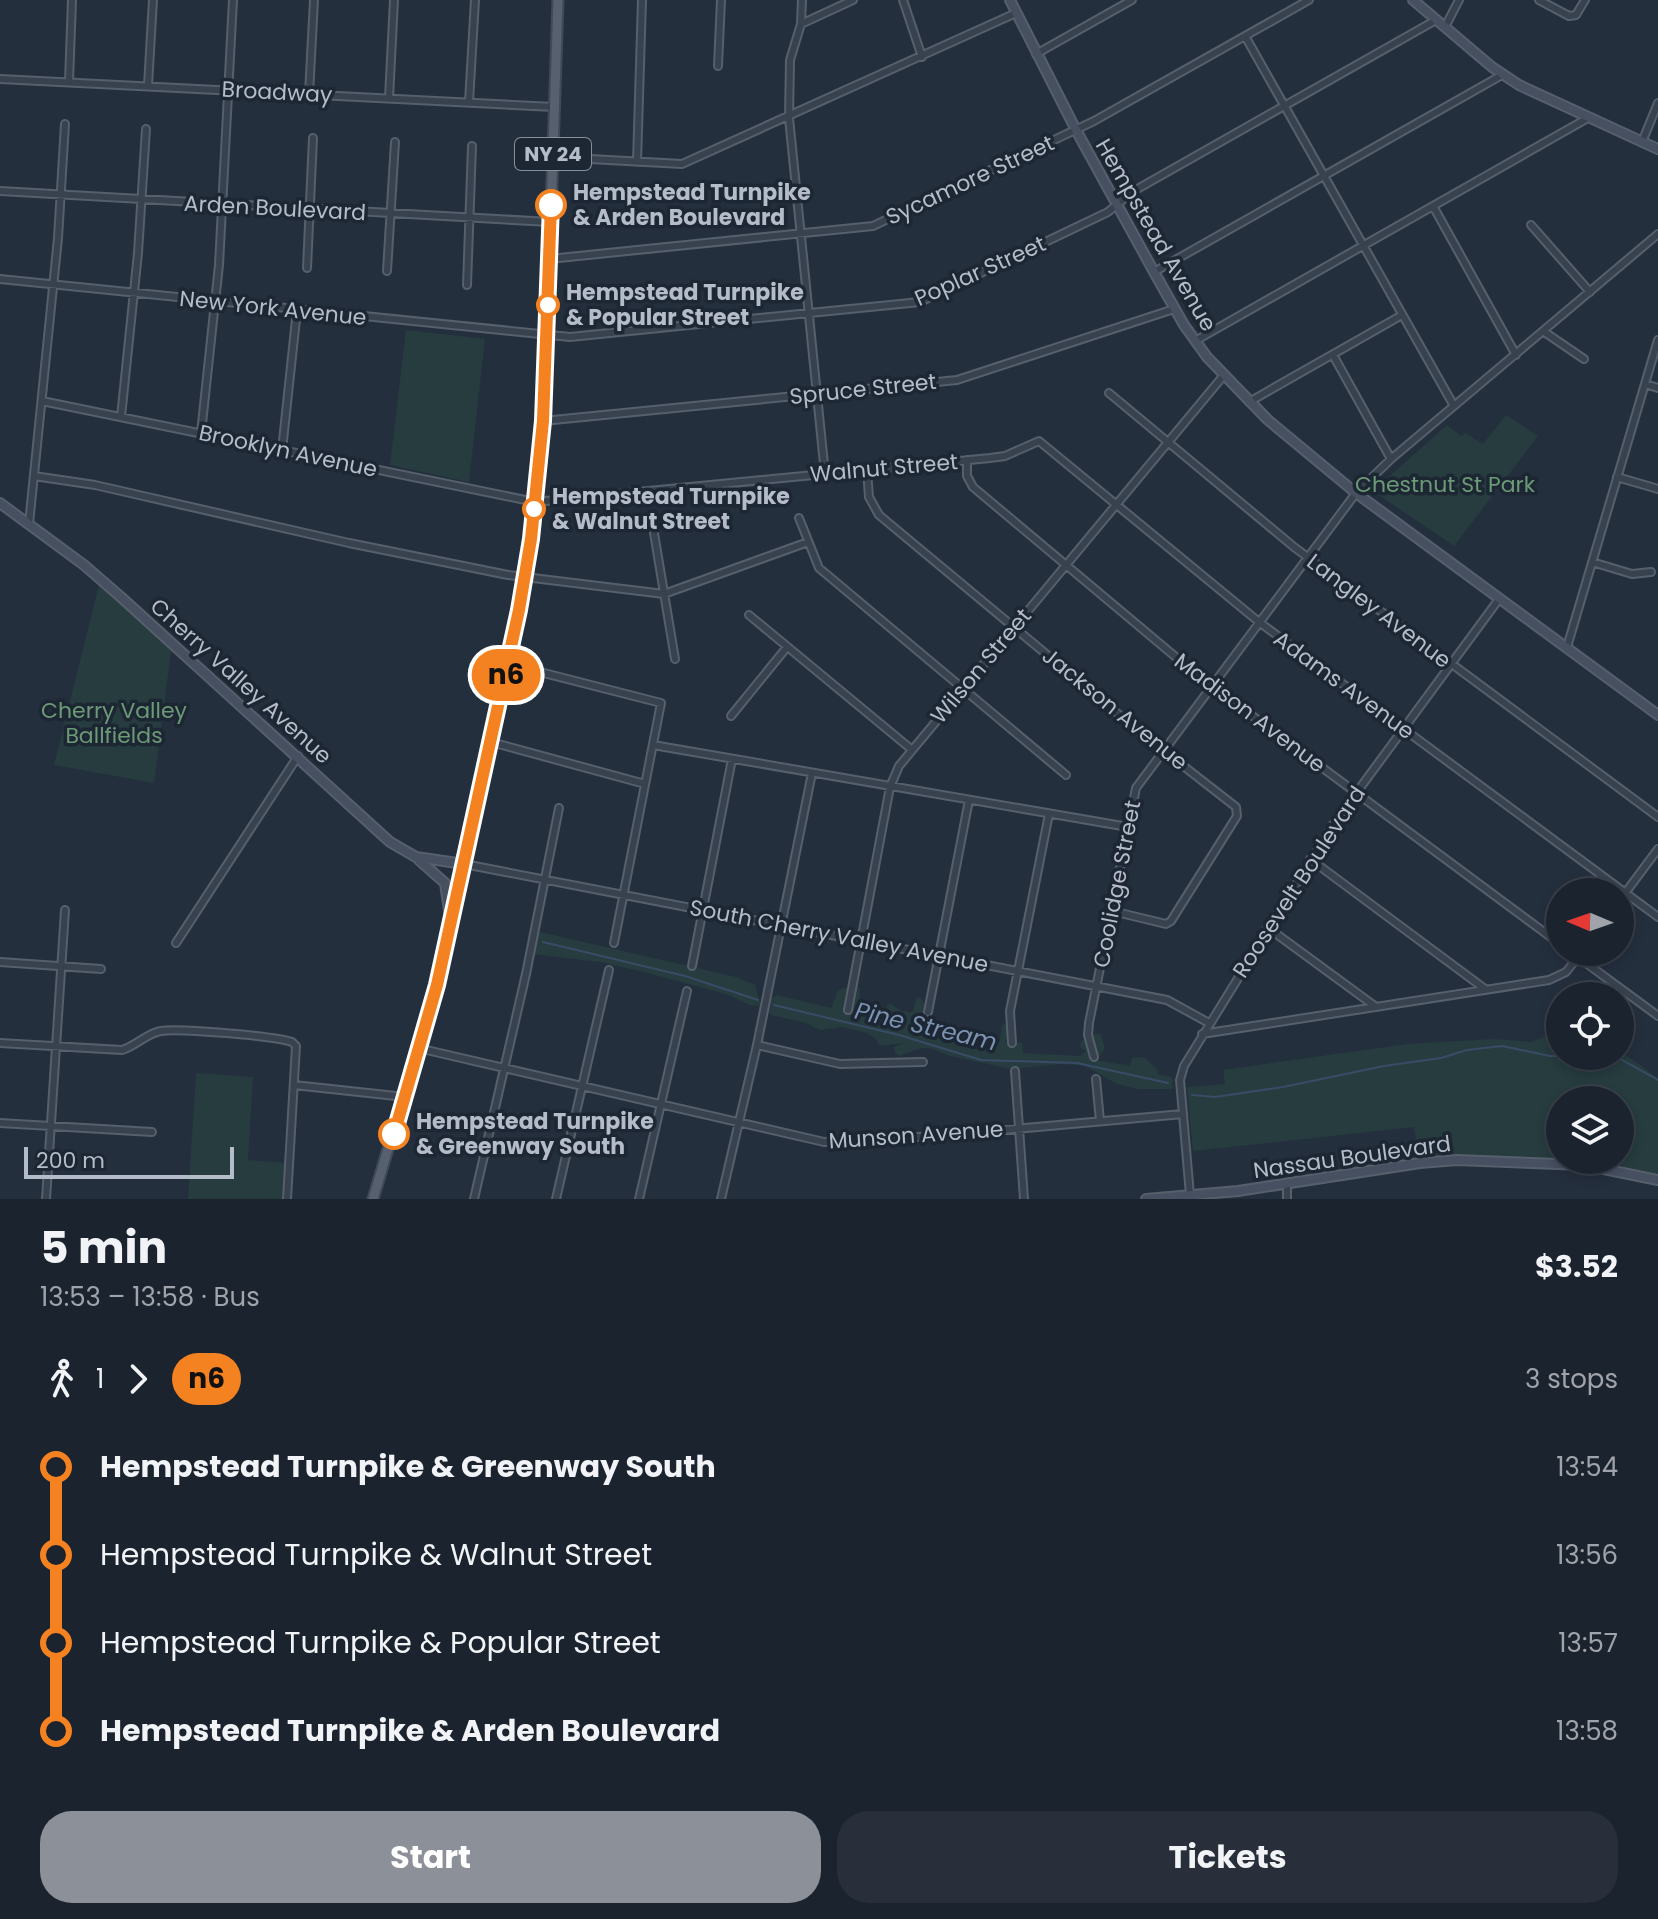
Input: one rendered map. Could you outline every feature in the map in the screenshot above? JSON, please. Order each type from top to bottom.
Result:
[{"type":"main road","name":"NY 24","points":[[373,1199],[437,985],[509,664],[525,578],[543,421],[558,0]]},
{"type":"main road","name":"Hempstead Avenue","points":[[1010,0],[1076,130],[1174,309],[1195,341],[1224,375],[1249,402],[1356,493],[1658,715]]},
{"type":"main road","points":[[1413,0],[1502,75],[1542,97],[1658,149]]},
{"type":"main road","name":"Cherry Valley Avenue","points":[[0,503],[119,595],[390,842],[416,857],[464,864]]},
{"type":"main road","points":[[416,857],[445,883],[451,920]]},
{"type":"main road","name":"Nassau Boulevard","points":[[1146,1199],[1207,1196],[1457,1160],[1584,1165],[1658,1180]]},
{"type":"street","points":[[69,82],[72,0]]},
{"type":"street","points":[[148,86],[153,0]]},
{"type":"street","points":[[201,433],[215,301],[233,0]]},
{"type":"street","points":[[309,94],[314,0]]},
{"type":"street","points":[[389,98],[394,0]]},
{"type":"street","points":[[469,102],[475,0]]},
{"type":"street","points":[[637,162],[642,0]]},
{"type":"street","points":[[718,66],[721,0]]},
{"type":"street","points":[[802,0],[801,24],[790,60],[789,118],[825,474]]},
{"type":"street","points":[[801,24],[853,0]]},
{"type":"street","points":[[903,0],[922,57]]},
{"type":"street","points":[[1036,54],[1132,0]]},
{"type":"street","name":"Sycamore Street","points":[[549,259],[873,226],[1076,130],[1309,0]]},
{"type":"street","points":[[1445,27],[1459,0]]},
{"type":"street","points":[[1539,0],[1569,16],[1573,16],[1585,0]]},
{"type":"street","points":[[553,157],[682,164],[1016,13]]},
{"type":"street","name":"Poplar Street","points":[[547,335],[570,337],[920,302],[1108,212],[1132,192],[1436,20]]},
{"type":"street","points":[[1245,36],[1454,406]]},
{"type":"street","points":[[1154,272],[1502,75]]},
{"type":"street","name":"Broadway","points":[[0,79],[554,107]]},
{"type":"street","points":[[1642,142],[1658,103]]},
{"type":"street","points":[[1195,341],[1588,118]]},
{"type":"street","points":[[29,524],[54,285],[65,124]]},
{"type":"street","points":[[121,417],[146,129]]},
{"type":"street","points":[[307,268],[313,138]]},
{"type":"street","points":[[387,271],[395,142]]},
{"type":"street","points":[[467,285],[472,146]]},
{"type":"street","name":"Arden Boulevard","points":[[0,191],[550,222]]},
{"type":"street","points":[[1433,206],[1516,355]]},
{"type":"street","points":[[1531,225],[1590,292]]},
{"type":"street","name":"Coolidge Street","points":[[1094,1057],[1088,1035],[1136,788],[1356,493],[1391,459],[1658,234]]},
{"type":"street","name":"New York Avenue","points":[[0,279],[547,335]]},
{"type":"street","name":"Spruce Street","points":[[543,421],[957,380],[1174,309]]},
{"type":"street","points":[[282,450],[297,310]]},
{"type":"street","points":[[1249,402],[1402,315]]},
{"type":"street","points":[[1543,331],[1584,359]]},
{"type":"street","points":[[1567,647],[1658,340]]},
{"type":"street","points":[[1333,355],[1391,459]]},
{"type":"street","name":"Wilson Street","points":[[848,1010],[890,787],[899,766],[1224,375]]},
{"type":"street","points":[[1645,384],[1658,388]]},
{"type":"street","name":"Langley Avenue","points":[[1109,393],[1307,557],[1658,817]]},
{"type":"street","name":"Brooklyn Avenue","points":[[42,401],[535,502]]},
{"type":"street","name":"Walnut Street","points":[[535,502],[1005,456],[1039,441]]},
{"type":"street","name":"Adams Avenue","points":[[1039,441],[1259,622],[1605,878]]},
{"type":"street","name":"Madison Avenue","points":[[967,460],[967,476],[973,487],[1212,686],[1546,934]]},
{"type":"street","name":"Jackson Avenue","points":[[867,470],[869,497],[879,515],[1164,751],[1220,792],[1239,811],[1171,921],[1166,924],[1112,911]]},
{"type":"street","points":[[34,476],[95,485],[349,543],[525,578],[664,594],[808,542]]},
{"type":"street","points":[[1617,477],[1658,489]]},
{"type":"street","points":[[799,518],[819,568],[1066,775]]},
{"type":"street","points":[[654,533],[675,659]]},
{"type":"street","points":[[1592,562],[1632,574],[1651,572]]},
{"type":"street","name":"Roosevelt Boulevard","points":[[1190,1195],[1181,1074],[1202,1034],[1310,859],[1499,599]]},
{"type":"street","points":[[749,615],[911,749]]},
{"type":"street","points":[[731,716],[787,647]]},
{"type":"street","points":[[509,664],[661,703],[614,943]]},
{"type":"street","points":[[491,742],[645,784]]},
{"type":"street","points":[[653,745],[1128,827]]},
{"type":"street","points":[[176,943],[298,756]]},
{"type":"street","points":[[692,966],[732,759]]},
{"type":"street","points":[[721,1199],[757,1045],[812,773]]},
{"type":"street","points":[[928,1012],[969,800]]},
{"type":"street","points":[[474,1199],[559,808]]},
{"type":"street","points":[[1012,1043],[1010,1011],[1049,814]]},
{"type":"street","points":[[1634,881],[1658,849]]},
{"type":"street","points":[[1310,859],[1485,989]]},
{"type":"street","name":"South Cherry Valley Avenue","points":[[464,864],[1167,1000],[1209,1023]]},
{"type":"street","name":"Adams Avenue","points":[[1634,900],[1658,917]]},
{"type":"street","points":[[46,1199],[65,910]]},
{"type":"street","points":[[1267,927],[1376,1007]]},
{"type":"street","points":[[0,962],[101,969]]},
{"type":"street","points":[[1202,1034],[1557,978],[1571,966]]},
{"type":"street","points":[[1594,966],[1658,1016]]},
{"type":"street","points":[[556,1199],[609,970]]},
{"type":"street","points":[[639,1199],[687,991]]},
{"type":"street","points":[[0,1043],[122,1050],[160,1031],[286,1040],[296,1046],[287,1199]]},
{"type":"street","points":[[757,1045],[840,1064],[923,1062]]},
{"type":"street","name":"Munson Avenue","points":[[418,1048],[824,1142],[1183,1114]]},
{"type":"street","points":[[1015,1071],[1024,1199]]},
{"type":"street","points":[[1096,1079],[1100,1121]]},
{"type":"street","points":[[294,1085],[405,1097]]},
{"type":"street","points":[[0,1123],[152,1132]]},
{"type":"street","points":[[1287,1184],[1287,1199]]},
{"type":"green space","points":[[406,330],[485,339],[469,482],[390,465]]},
{"type":"green space","name":"Chestnut St Park","points":[[1506,415],[1538,436],[1454,546],[1373,491],[1447,425],[1461,436],[1465,433],[1483,444]]},
{"type":"green space","name":"Cherry Valley Ballfields","points":[[100,581],[172,643],[154,783],[54,765]]},
{"type":"green space","points":[[536,931],[736,977],[755,985],[761,1006],[600,962],[531,954]]},
{"type":"green space","points":[[855,985],[860,988],[859,1009],[865,1015],[887,1012],[890,1003],[901,1011],[913,1012],[916,999],[920,997],[924,1003],[923,1018],[915,1024],[924,1035],[972,1046],[994,1047],[1000,1041],[1002,1025],[1006,1024],[1009,1033],[1005,1042],[1022,1043],[1023,1053],[1080,1056],[1086,1051],[1080,1047],[1081,1041],[1093,1034],[1101,1034],[1105,1049],[1096,1060],[1130,1066],[1132,1058],[1144,1057],[1159,1071],[1157,1074],[1172,1077],[1173,1089],[1138,1089],[1117,1084],[1079,1065],[1011,1069],[950,1056],[930,1048],[899,1056],[894,1047],[904,1043],[880,1046],[867,1033],[843,1027],[820,1030],[806,1023],[771,1015],[769,1011],[772,998],[777,995],[831,1008],[838,990]]},
{"type":"green space","points":[[1546,1036],[1546,1070],[1634,1070],[1634,1061],[1658,1078],[1658,1180],[1632,1174],[1634,1086],[1546,1086],[1546,1166],[1420,1163],[1414,1127],[1193,1151],[1187,1087],[1225,1084],[1223,1070],[1407,1044],[1494,1039],[1531,1042]]},
{"type":"green space","points":[[196,1073],[253,1077],[248,1160],[286,1163],[284,1199],[188,1199]]},
{"type":"waterway","name":"Pine Stream","points":[[543,942],[685,976],[758,1000]]},
{"type":"waterway","name":"Pine Stream","points":[[774,1005],[899,1035],[981,1060],[1077,1063],[1168,1083]]},
{"type":"waterway","name":"Pine Stream","points":[[1192,1095],[1215,1097],[1283,1087],[1384,1066],[1441,1058],[1467,1050],[1502,1046],[1546,1055]]},
{"type":"waterway","name":"Pine Stream","points":[[1634,1067],[1658,1080]]},
{"type":"bus line","name":"n6","points":[[394,1134],[437,985],[493,737],[531,539],[543,421],[551,205]]},
{"type":"place","name":"Hempstead Turnpike & Arden Boulevard","points":[[551,205]]},
{"type":"place","name":"Hempstead Turnpike & Popular Street","points":[[548,305]]},
{"type":"place","name":"Hempstead Turnpike & Walnut Street","points":[[534,509]]},
{"type":"place","name":"Hempstead Turnpike & Greenway South","points":[[394,1134]]}]
